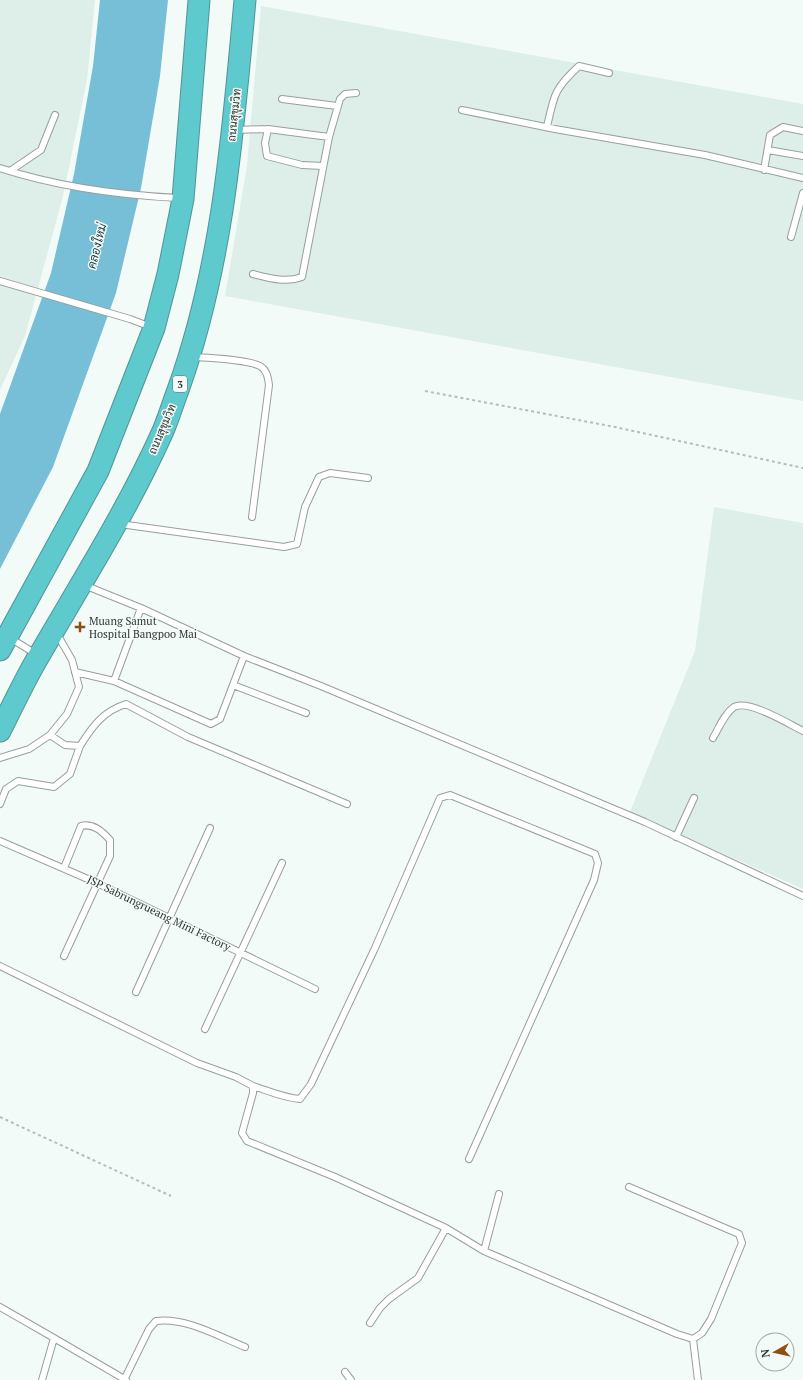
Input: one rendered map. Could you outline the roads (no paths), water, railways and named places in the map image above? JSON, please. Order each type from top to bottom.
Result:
[{"type":"highway","points":[[3,640],[98,471],[154,328],[168,274],[183,199],[199,0]]},
{"type":"highway","name":"ถนนสุขุมวิท","points":[[0,731],[39,656],[83,584],[117,523],[163,429],[190,357],[209,280],[219,231],[233,130],[245,0]]},
{"type":"lane","points":[[547,127],[554,97],[562,82],[579,66],[609,73]]},
{"type":"lane","points":[[253,274],[281,280],[294,280],[302,277],[328,137],[337,106],[340,99],[346,94],[356,93]]},
{"type":"lane","points":[[282,99],[337,106]]},
{"type":"lane","points":[[462,110],[698,154],[803,178]]},
{"type":"lane","points":[[10,171],[41,150],[55,115]]},
{"type":"lane","points":[[764,170],[770,135],[776,130],[784,127],[803,131]]},
{"type":"lane","points":[[233,130],[268,129],[328,137]]},
{"type":"lane","points":[[268,129],[264,143],[267,156],[302,165],[323,166]]},
{"type":"lane","points":[[768,150],[803,156]]},
{"type":"lane","points":[[0,168],[61,184],[144,197],[183,199]]},
{"type":"lane","points":[[791,237],[803,193]]},
{"type":"lane","points":[[0,282],[130,319],[154,328]]},
{"type":"lane","points":[[190,357],[221,358],[261,367],[268,375],[269,385],[252,517]]},
{"type":"lane","points":[[117,523],[284,547],[297,544],[305,508],[319,477],[330,473],[368,478]]},
{"type":"lane","points":[[83,584],[141,608],[244,656],[321,686],[676,837],[803,896]]},
{"type":"lane","points":[[114,681],[141,608]]},
{"type":"lane","points":[[0,758],[29,749],[50,736],[67,714],[79,687],[72,660],[54,630]]},
{"type":"lane","points":[[3,640],[39,656]]},
{"type":"lane","points":[[75,672],[114,681],[211,724],[220,719],[244,656]]},
{"type":"lane","points":[[233,685],[306,712]]},
{"type":"lane","points":[[0,804],[6,789],[18,781],[54,788],[70,774],[80,746],[98,720],[112,708],[126,704],[188,737],[347,804]]},
{"type":"lane","points":[[713,738],[723,720],[735,707],[747,705],[803,731]]},
{"type":"lane","points":[[50,736],[65,745],[80,746]]},
{"type":"lane","points":[[0,966],[197,1063],[236,1077],[253,1086],[288,1098],[300,1099],[311,1084],[375,948],[440,798],[450,794],[595,854],[598,863],[594,880],[469,1159]]},
{"type":"lane","points":[[676,837],[694,798]]},
{"type":"lane","points":[[64,868],[80,826],[88,824],[102,831],[110,840],[110,856],[64,956]]},
{"type":"lane","points":[[136,992],[171,918],[210,828]]},
{"type":"lane","name":"JSP Sabrungrueang Mini Factory","points":[[0,841],[97,882],[315,989]]},
{"type":"lane","points":[[205,1029],[282,863]]},
{"type":"lane","points":[[253,1086],[253,1093],[242,1133],[247,1141],[335,1177],[446,1228],[484,1251],[677,1334],[693,1339]]},
{"type":"lane","points":[[629,1187],[739,1234],[742,1243],[711,1318],[702,1333],[693,1339]]},
{"type":"lane","points":[[484,1251],[499,1194]]},
{"type":"lane","points":[[370,1323],[384,1304],[418,1278],[446,1228]]},
{"type":"lane","points":[[0,1307],[126,1379],[149,1329],[156,1321],[165,1320],[187,1324],[245,1347]]},
{"type":"lane","points":[[42,1380],[54,1338]]},
{"type":"lane","points":[[693,1339],[696,1377],[698,1380]]},
{"type":"lane","points":[[345,1372],[351,1380]]},
{"type":"water","name":"คลองใหม่","points":[[100,0],[168,0],[160,76],[141,188],[116,293],[53,467],[0,569],[0,414],[51,273],[74,174],[93,66]]},
{"type":"place","name":"Muang Samut Hospital Bangpoo Mai","points":[[80,627]]}]
